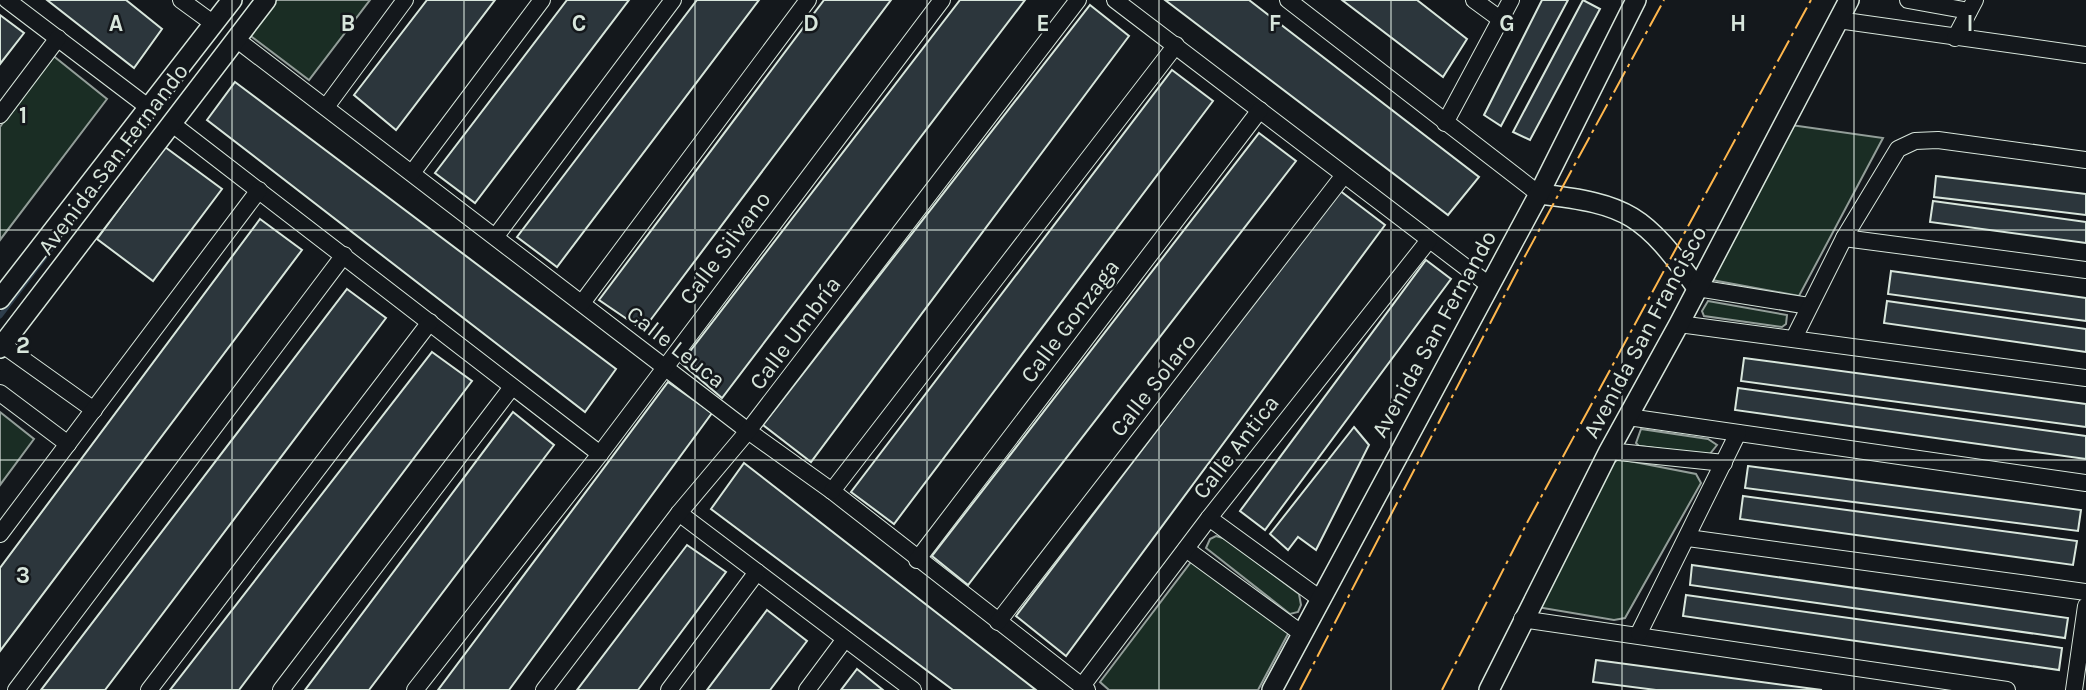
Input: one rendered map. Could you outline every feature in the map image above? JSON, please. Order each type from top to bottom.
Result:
[{"type":"street","points":[[6,0],[148,107]]},
{"type":"street","points":[[181,0],[214,24]]},
{"type":"street","name":"Avenida San Fernando","points":[[0,299],[232,0]]},
{"type":"street","name":"Avenida San Fernando","points":[[1,346],[266,0]]},
{"type":"street","points":[[326,107],[405,0]]},
{"type":"street","points":[[412,173],[542,0]]},
{"type":"street","points":[[496,236],[673,0]]},
{"type":"street","points":[[582,303],[808,0]]},
{"type":"street","name":"Calle Silvano","points":[[415,690],[600,453],[663,366],[942,0]]},
{"type":"street","name":"Calle Umbría","points":[[544,690],[679,513],[748,431],[1078,0]]},
{"type":"street","points":[[1115,0],[1489,285]]},
{"type":"street","points":[[1288,0],[1539,194],[1591,200],[1638,221],[1666,244],[1697,288],[1809,306]]},
{"type":"street","points":[[1474,0],[1500,19]]},
{"type":"street","points":[[1445,123],[1511,0]]},
{"type":"street","name":"Avenida San Francisco","points":[[1489,690],[1522,618],[1609,451],[1679,324],[1849,0]]},
{"type":"street","points":[[1908,0],[1972,6],[1955,38]]},
{"type":"street","name":"Avenida San Fernando","points":[[1272,690],[1319,598],[1539,194],[1633,1]]},
{"type":"street","points":[[1838,20],[2086,55]]},
{"type":"street","points":[[0,115],[58,38]]},
{"type":"street","name":"Calle Leuca","points":[[236,39],[748,431],[832,491],[917,560],[1085,688]]},
{"type":"street","points":[[832,491],[1176,45]]},
{"type":"street","points":[[180,66],[202,83]]},
{"type":"street","name":"Calle Gonzaga","points":[[917,560],[1260,110]]},
{"type":"street","points":[[171,123],[600,453]]},
{"type":"street","points":[[1794,338],[1844,238],[1890,159],[1906,144],[1938,140],[2086,160]]},
{"type":"street","name":"Calle Solaro","points":[[998,622],[1344,175]]},
{"type":"street","points":[[0,534],[259,190]]},
{"type":"street","points":[[1844,238],[2086,270]]},
{"type":"street","name":"Calle Antica","points":[[1085,688],[1209,518],[1429,240]]},
{"type":"street","points":[[16,690],[344,255]]},
{"type":"street","points":[[149,690],[430,322]]},
{"type":"street","points":[[1679,324],[2086,378]]},
{"type":"street","points":[[1,346],[94,411]]},
{"type":"street","points":[[281,690],[512,387]]},
{"type":"street","points":[[0,393],[68,444]]},
{"type":"street","points":[[1628,417],[2086,483]]},
{"type":"street","points":[[1639,634],[1738,433]]},
{"type":"street","points":[[1609,451],[1724,463]]},
{"type":"street","points":[[679,513],[913,690]]},
{"type":"street","points":[[1209,518],[1319,598]]},
{"type":"street","points":[[1688,538],[2086,592]]},
{"type":"street","points":[[1186,549],[1301,633]]},
{"type":"street","points":[[669,690],[757,572]]},
{"type":"street","points":[[2074,690],[2086,606]]},
{"type":"street","points":[[1522,618],[2007,690]]},
{"type":"street","points":[[807,690],[845,639]]},
{"type":"green space","points":[[273,0],[370,0],[309,80],[248,34]]},
{"type":"green space","points":[[51,54],[107,99],[0,240],[0,127]]},
{"type":"green space","points":[[1791,125],[1883,138],[1799,296],[1712,280]]},
{"type":"green space","points":[[1708,301],[1787,315],[1786,324],[1782,327],[1704,316],[1702,311]]},
{"type":"green space","points":[[0,412],[34,439],[0,485]]},
{"type":"green space","points":[[1641,429],[1708,439],[1717,445],[1709,455],[1639,446],[1636,443]]},
{"type":"green space","points":[[1619,459],[1696,474],[1701,483],[1625,618],[1614,620],[1537,607],[1613,463]]},
{"type":"green space","points":[[1216,536],[1226,539],[1299,594],[1301,605],[1298,612],[1290,614],[1206,548],[1210,539]]},
{"type":"green space","points":[[1191,562],[1289,632],[1258,690],[1109,690],[1100,682]]},
{"type":"building","points":[[47,0],[126,0],[162,29],[134,68]]},
{"type":"building","points":[[427,0],[495,0],[396,130],[354,95]]},
{"type":"building","points":[[567,0],[629,0],[475,203],[435,173]]},
{"type":"building","points":[[697,0],[759,0],[557,267],[517,237]]},
{"type":"building","points":[[824,0],[891,0],[643,330],[599,300]]},
{"type":"building","points":[[960,0],[1025,0],[722,398],[681,363]]},
{"type":"building","points":[[1165,0],[1249,0],[1479,177],[1448,215]]},
{"type":"building","points":[[1342,0],[1417,0],[1467,39],[1443,77]]},
{"type":"building","points":[[1542,0],[1568,0],[1501,126],[1484,115]]},
{"type":"building","points":[[1583,0],[1600,9],[1530,140],[1513,132]]},
{"type":"building","points":[[1090,5],[1129,36],[811,462],[763,425]]},
{"type":"building","points":[[0,15],[24,33],[0,64]]},
{"type":"building","points":[[1172,70],[1213,101],[894,524],[851,492]]},
{"type":"building","points":[[235,82],[616,369],[585,412],[207,120]]},
{"type":"building","points":[[1259,133],[1296,161],[968,585],[932,556]]},
{"type":"building","points":[[165,147],[222,189],[153,281],[97,239]]},
{"type":"building","points":[[1936,176],[2086,194],[2086,215],[1934,197]]},
{"type":"building","points":[[1339,190],[1385,225],[1066,656],[1016,616]]},
{"type":"building","points":[[1933,201],[2086,222],[2086,243],[1930,222]]},
{"type":"building","points":[[260,219],[302,250],[0,651],[0,568]]},
{"type":"building","points":[[1426,260],[1451,279],[1265,530],[1240,511]]},
{"type":"building","points":[[1891,271],[2086,298],[2086,321],[1888,294]]},
{"type":"building","points":[[347,289],[386,318],[105,690],[41,690]]},
{"type":"building","points":[[1887,301],[2086,329],[2086,352],[1884,323]]},
{"type":"building","points":[[432,352],[472,381],[239,690],[170,690]]},
{"type":"building","points":[[1744,358],[2086,404],[2086,427],[1741,381]]},
{"type":"building","points":[[668,382],[712,413],[509,690],[438,690]]},
{"type":"building","points":[[1738,388],[2086,436],[2086,459],[1735,410]]},
{"type":"building","points":[[513,412],[554,445],[369,690],[305,690]]},
{"type":"building","points":[[1354,427],[1369,445],[1316,550],[1298,537],[1288,550],[1270,534]]},
{"type":"building","points":[[744,463],[1036,690],[953,690],[711,509]]},
{"type":"building","points":[[1748,466],[2081,510],[2078,531],[1745,488]]},
{"type":"building","points":[[1743,496],[2077,541],[2073,565],[1740,519]]},
{"type":"building","points":[[687,545],[726,572],[638,690],[577,690]]},
{"type":"building","points":[[1692,565],[2068,618],[2065,638],[1690,585]]},
{"type":"building","points":[[1686,595],[2062,648],[2059,670],[1683,616]]},
{"type":"building","points":[[767,610],[807,641],[770,690],[707,690]]},
{"type":"building","points":[[1596,660],[1822,690],[1656,690],[1593,682]]},
{"type":"building","points":[[857,669],[883,690],[841,690]]},
{"type":"waterway","points":[[0,316],[51,249]]},
{"type":"power","points":[[1300,690],[1524,258],[1664,0]]},
{"type":"power","points":[[1442,690],[1528,521],[1811,0]]}]
